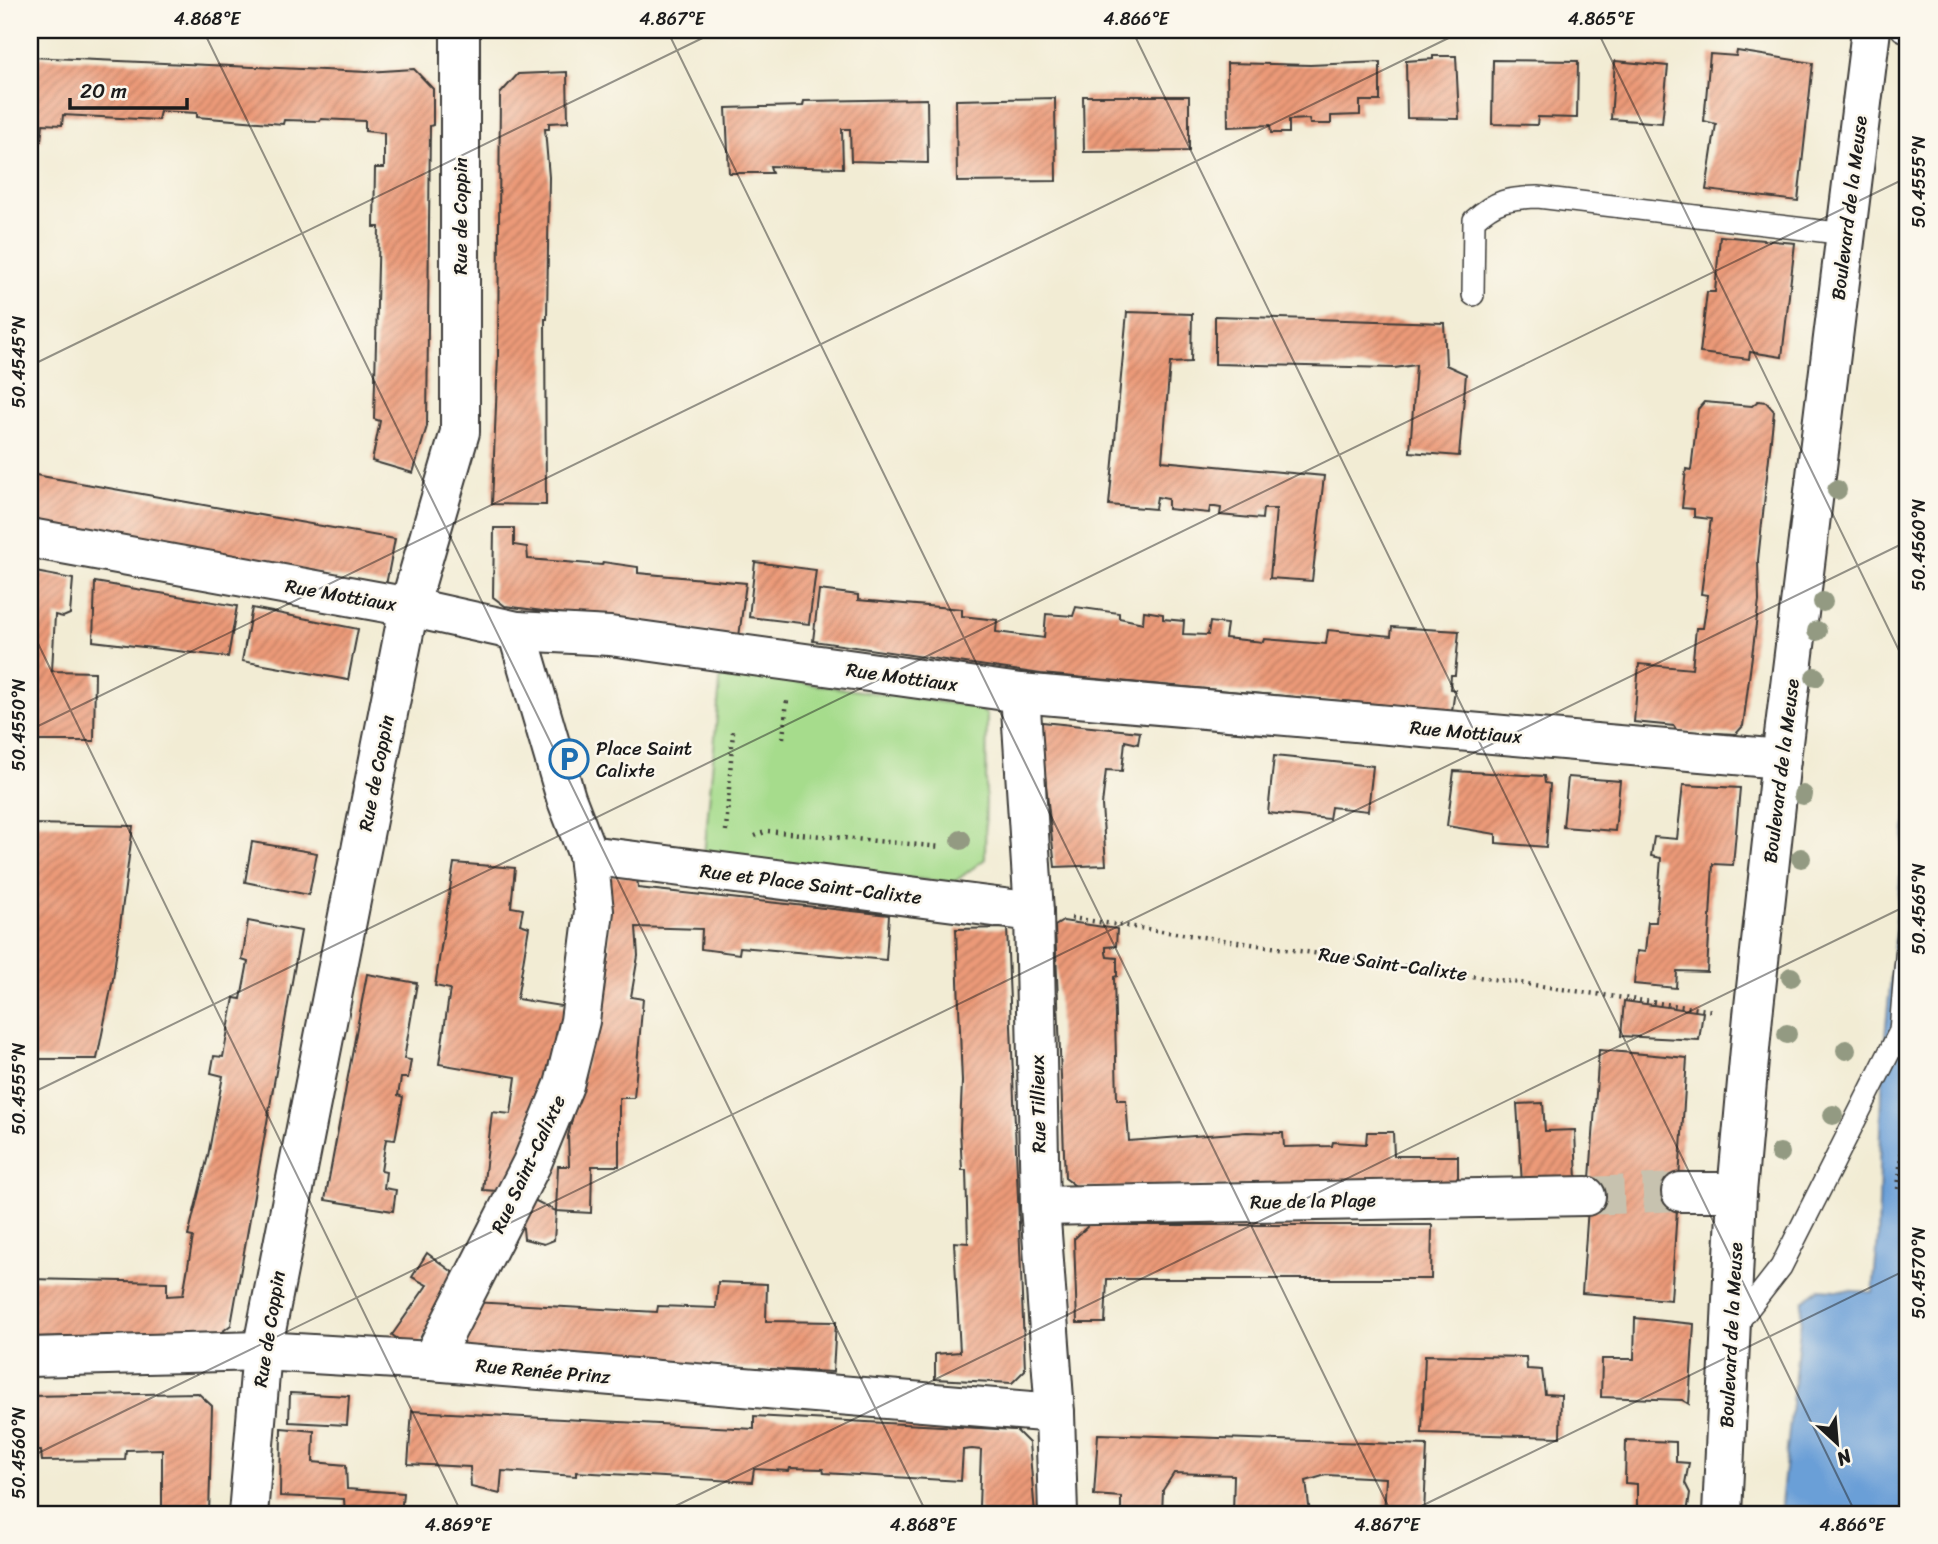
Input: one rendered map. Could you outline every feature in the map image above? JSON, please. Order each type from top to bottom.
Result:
[{"type":"street","name":"Rue de Coppin","points":[[248,1514],[261,1351],[409,607],[460,432],[460,30]]},
{"type":"street","name":"Boulevard de la Meuse","points":[[1722,1514],[1737,1192],[1753,1016],[1781,759],[1871,30]]},
{"type":"street","name":"Rue Mottiaux","points":[[30,538],[409,607],[517,631],[610,636],[1020,694],[1781,759]]},
{"type":"street","name":"Rue Saint-Calixte","points":[[431,1362],[532,1163],[564,1085],[580,1021],[594,911],[588,855],[566,798],[517,631]]},
{"type":"street","name":"Rue Tillieux","points":[[1020,694],[1034,912],[1040,1206],[1055,1413],[1058,1514]]},
{"type":"street","name":"Rue et Place Saint-Calixte","points":[[588,855],[1034,912]]},
{"type":"street","points":[[1681,1192],[1737,1192]]},
{"type":"street","name":"Rue de la Plage","points":[[1040,1206],[1586,1196]]},
{"type":"street","name":"Rue Renée Prinz","points":[[30,1357],[261,1351],[431,1362],[1055,1413]]},
{"type":"lane","points":[[1902,30],[1908,32]]},
{"type":"lane","points":[[1473,295],[1474,220],[1492,204],[1513,198],[1538,197],[1846,234]]},
{"type":"lane","points":[[1731,1330],[1781,1267],[1900,1031],[1908,935]]},
{"type":"path","points":[[733,732],[724,831],[734,833]]},
{"type":"path","points":[[744,834],[755,836],[767,831],[942,847]]},
{"type":"path","name":"Rue Saint-Calixte","points":[[1034,912],[1753,1016]]},
{"type":"path","points":[[1898,1189],[1907,1082]]},
{"type":"green space","name":"Place Saint Calixte","points":[[721,672],[977,707],[987,715],[985,859],[953,883],[704,856]]},
{"type":"water","points":[[1908,801],[1908,1514],[1780,1514],[1803,1301],[1819,1289],[1873,1292],[1878,1238],[1883,1057]]},
{"type":"building","points":[[1737,51],[1813,63],[1798,201],[1706,190],[1716,124],[1704,121],[1710,54],[1736,56]]},
{"type":"building","points":[[1433,56],[1456,56],[1459,119],[1407,118],[1406,61],[1433,59]]},
{"type":"building","points":[[30,57],[367,72],[414,69],[433,89],[433,125],[430,126],[427,426],[413,473],[372,461],[380,421],[374,419],[379,227],[374,227],[375,168],[384,168],[384,133],[365,131],[365,121],[284,120],[283,124],[160,111],[158,120],[63,115],[62,125],[43,124],[41,141],[30,141]]},
{"type":"building","points":[[1493,60],[1578,61],[1577,118],[1538,117],[1537,125],[1492,124]]},
{"type":"building","points":[[1615,61],[1668,66],[1662,123],[1611,119]]},
{"type":"building","points":[[1380,62],[1380,101],[1360,101],[1360,115],[1331,116],[1331,124],[1310,124],[1309,119],[1289,120],[1289,133],[1271,133],[1270,125],[1228,127],[1227,63],[1310,65]]},
{"type":"building","points":[[567,72],[568,122],[549,123],[549,129],[545,129],[549,177],[545,319],[546,505],[492,504],[498,356],[500,94],[518,74]]},
{"type":"building","points":[[1083,96],[1189,96],[1189,151],[1084,152]]},
{"type":"building","points":[[1055,98],[1056,181],[957,182],[956,100]]},
{"type":"building","points":[[927,99],[928,163],[851,161],[850,129],[842,129],[843,168],[770,166],[772,173],[729,173],[726,108],[803,106],[804,101]]},
{"type":"building","points":[[1720,236],[1795,243],[1782,357],[1750,352],[1749,359],[1700,353],[1707,292],[1715,292]]},
{"type":"building","points":[[1127,312],[1192,314],[1191,362],[1170,363],[1162,461],[1324,476],[1312,581],[1270,578],[1276,509],[1263,509],[1262,519],[1220,515],[1221,508],[1215,507],[1210,507],[1209,513],[1168,509],[1168,499],[1157,497],[1155,509],[1109,505]]},
{"type":"building","points":[[1215,316],[1444,323],[1446,365],[1466,374],[1459,456],[1410,452],[1416,365],[1394,368],[1215,364]]},
{"type":"building","points":[[1758,401],[1766,402],[1774,411],[1758,560],[1759,601],[1743,726],[1736,734],[1677,731],[1674,726],[1634,722],[1639,664],[1692,669],[1696,628],[1703,628],[1708,595],[1701,594],[1711,519],[1694,517],[1694,509],[1682,508],[1686,469],[1691,470],[1698,409],[1704,402],[1752,406]]},
{"type":"building","points":[[30,474],[395,539],[386,585],[30,525]]},
{"type":"building","points":[[494,528],[514,528],[514,545],[527,547],[528,559],[602,565],[603,562],[638,567],[638,573],[746,583],[739,637],[505,606],[493,597]]},
{"type":"building","points":[[755,562],[816,570],[809,624],[749,617]]},
{"type":"building","points":[[30,571],[73,579],[70,614],[63,617],[55,615],[52,671],[95,672],[94,741],[30,741]]},
{"type":"building","points":[[95,582],[237,606],[228,657],[93,641]]},
{"type":"building","points":[[819,590],[858,595],[858,600],[962,609],[962,616],[997,620],[996,632],[1044,638],[1046,614],[1073,616],[1076,607],[1119,613],[1119,618],[1143,623],[1144,611],[1163,614],[1163,619],[1184,621],[1183,634],[1208,635],[1210,622],[1227,624],[1225,638],[1263,642],[1264,639],[1326,644],[1328,630],[1391,636],[1392,627],[1459,631],[1455,675],[1451,675],[1450,689],[1455,690],[1452,711],[1041,674],[813,641]]},
{"type":"building","points":[[252,608],[358,629],[348,680],[242,661]]},
{"type":"building","points":[[1042,722],[1140,732],[1138,744],[1125,741],[1122,771],[1106,770],[1102,805],[1106,865],[1055,867],[1044,766],[1040,765]]},
{"type":"building","points":[[1274,756],[1373,766],[1368,811],[1331,807],[1329,819],[1268,813]]},
{"type":"building","points":[[1454,771],[1544,776],[1545,783],[1550,784],[1546,847],[1496,843],[1496,834],[1447,826]]},
{"type":"building","points":[[1568,777],[1620,781],[1615,831],[1563,827]]},
{"type":"building","points":[[1683,785],[1740,788],[1733,865],[1713,864],[1707,972],[1677,971],[1676,988],[1634,984],[1637,951],[1645,952],[1648,922],[1656,922],[1661,858],[1651,856],[1654,837],[1677,839]]},
{"type":"building","points":[[30,824],[133,826],[113,979],[97,1059],[30,1059]]},
{"type":"building","points":[[252,842],[317,853],[309,895],[245,882]]},
{"type":"building","points":[[454,863],[515,868],[511,907],[523,909],[520,924],[529,927],[517,999],[567,1007],[542,1119],[530,1118],[525,1158],[514,1192],[483,1190],[492,1112],[511,1114],[516,1077],[439,1064],[450,989],[435,986]]},
{"type":"building","points":[[608,876],[637,876],[638,888],[889,915],[886,960],[740,947],[739,954],[701,949],[702,929],[636,927],[638,956],[631,997],[643,999],[634,1098],[619,1098],[619,1166],[592,1166],[591,1213],[556,1211],[558,1166],[569,1166],[568,1136],[603,992],[609,954]]},
{"type":"building","points":[[248,921],[301,931],[231,1325],[219,1334],[30,1337],[30,1279],[167,1282],[167,1296],[183,1295],[193,1237],[188,1236],[208,1156],[223,1076],[211,1073],[214,1056],[223,1057],[234,998],[241,999],[248,962],[242,960]]},
{"type":"building","points":[[1063,921],[1117,929],[1116,946],[1106,947],[1106,953],[1107,957],[1117,958],[1117,976],[1114,977],[1117,1100],[1126,1100],[1129,1141],[1247,1132],[1283,1133],[1284,1147],[1332,1146],[1333,1142],[1366,1144],[1367,1132],[1393,1132],[1394,1156],[1458,1156],[1458,1186],[1078,1188],[1065,1178],[1055,926]]},
{"type":"building","points":[[1007,928],[1025,1370],[1012,1383],[935,1379],[935,1354],[960,1352],[954,1242],[968,1243],[966,1170],[962,1170],[960,1129],[962,1082],[956,929]]},
{"type":"building","points":[[367,974],[417,983],[404,1059],[411,1060],[408,1078],[401,1078],[398,1095],[403,1097],[395,1140],[386,1139],[381,1171],[386,1172],[384,1188],[396,1190],[393,1211],[325,1200]]},
{"type":"building","points":[[1624,1001],[1703,1012],[1699,1040],[1621,1036]]},
{"type":"building","points":[[1599,1050],[1687,1058],[1671,1300],[1582,1293]]},
{"type":"building","points":[[1543,1103],[1545,1131],[1575,1130],[1577,1181],[1522,1184],[1517,1104]]},
{"type":"building","points":[[532,1199],[556,1211],[554,1240],[544,1244],[524,1239],[523,1228],[518,1224]]},
{"type":"building","points":[[1089,1225],[1432,1225],[1431,1279],[1107,1279],[1105,1323],[1077,1323],[1074,1239]]},
{"type":"building","points":[[427,1253],[462,1279],[415,1350],[392,1335],[427,1285],[412,1277]]},
{"type":"building","points":[[718,1282],[767,1284],[766,1321],[836,1322],[833,1372],[445,1353],[472,1302],[657,1312],[658,1306],[716,1308]]},
{"type":"building","points":[[1635,1318],[1694,1324],[1689,1404],[1682,1400],[1601,1397],[1602,1359],[1634,1359]]},
{"type":"building","points":[[1425,1355],[1526,1357],[1527,1369],[1542,1370],[1545,1394],[1561,1395],[1560,1437],[1422,1433]]},
{"type":"building","points":[[198,1393],[212,1406],[209,1514],[162,1514],[162,1449],[126,1450],[125,1460],[42,1461],[41,1451],[30,1451],[30,1396]]},
{"type":"building","points":[[290,1393],[349,1396],[347,1425],[289,1422]]},
{"type":"building","points":[[412,1411],[754,1429],[754,1416],[1016,1430],[1029,1443],[1035,1514],[982,1514],[979,1507],[981,1450],[972,1449],[963,1450],[961,1481],[824,1473],[823,1469],[790,1468],[789,1471],[754,1469],[752,1482],[576,1472],[576,1476],[502,1471],[500,1494],[471,1487],[470,1467],[408,1464]]},
{"type":"building","points":[[281,1428],[314,1431],[313,1462],[346,1465],[347,1489],[403,1493],[401,1514],[345,1514],[344,1499],[280,1496]]},
{"type":"building","points":[[1098,1434],[1427,1445],[1424,1514],[1384,1514],[1386,1478],[1326,1475],[1306,1481],[1310,1514],[1233,1514],[1234,1475],[1174,1473],[1163,1490],[1162,1514],[1121,1514],[1121,1497],[1094,1495]]},
{"type":"building","points":[[1626,1440],[1676,1442],[1676,1462],[1689,1463],[1685,1483],[1690,1493],[1687,1514],[1637,1514],[1637,1484],[1625,1483]]},
{"type":"tunnel","points":[[1586,1196],[1681,1192]]},
{"type":"place","name":"Place Saint Calixte","points":[[569,759]]}]
